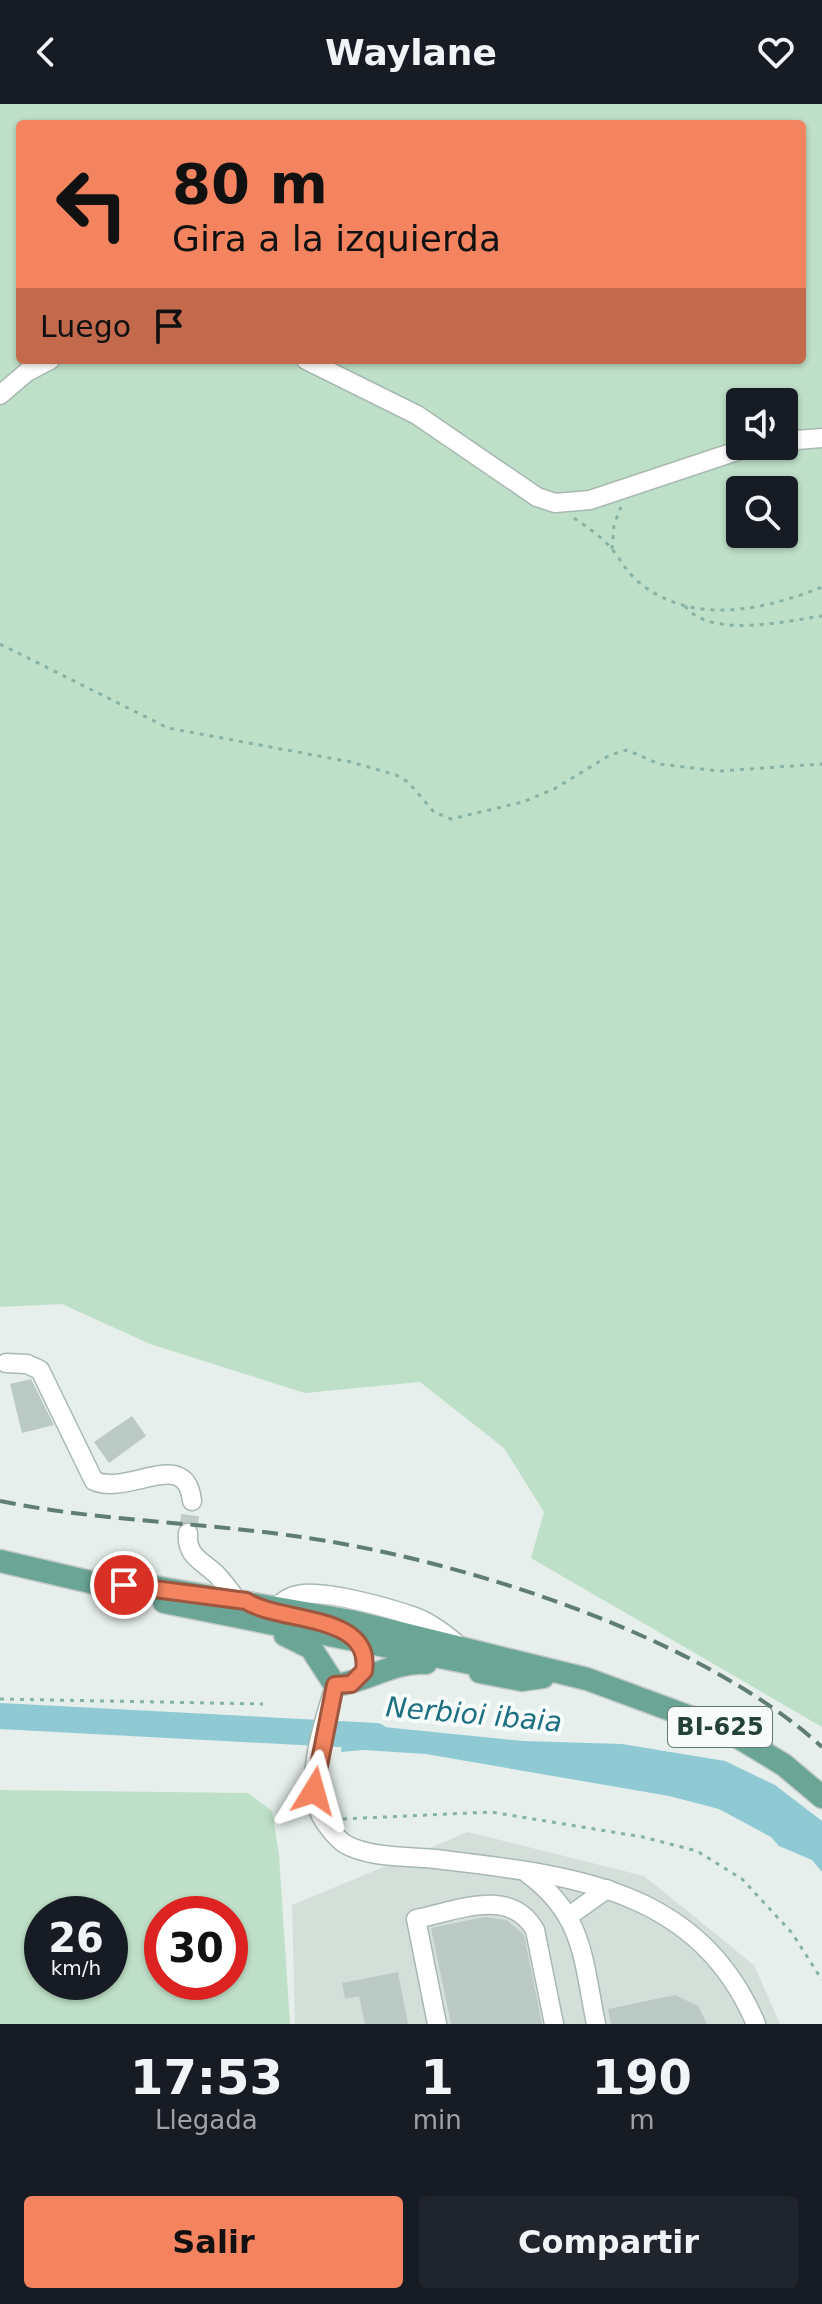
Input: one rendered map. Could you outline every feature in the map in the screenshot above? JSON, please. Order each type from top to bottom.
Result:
[{"type":"main road","name":"BI-625","points":[[0,1561],[105,1585],[143,1585],[242,1600],[483,1651],[603,1686],[728,1731],[784,1765],[822,1797]]},
{"type":"main road","points":[[105,1585],[177,1605],[603,1686]]},
{"type":"main road","points":[[242,1600],[262,1611],[328,1624],[350,1638],[365,1664],[360,1678]]},
{"type":"main road","points":[[177,1605],[197,1618],[301,1641],[330,1678]]},
{"type":"main road","points":[[330,1678],[328,1653],[365,1632],[458,1651],[483,1651]]},
{"type":"main road","points":[[330,1678],[360,1678],[406,1662],[522,1680],[543,1677]]},
{"type":"street","points":[[0,395],[27,372],[42,364]]},
{"type":"street","points":[[314,364],[417,415],[537,497],[561,503],[590,500],[726,454]]},
{"type":"street","points":[[798,440],[822,438]]},
{"type":"street","points":[[6,1363],[27,1364],[40,1370],[94,1481],[109,1487],[165,1473],[183,1477],[190,1486],[192,1501]]},
{"type":"street","points":[[188,1533],[187,1545],[194,1558],[216,1574],[242,1600]]},
{"type":"street","points":[[330,1678],[314,1791],[343,1843],[356,1848],[522,1870],[607,1889],[650,1905],[701,1942],[738,1985],[756,2024]]},
{"type":"street","points":[[522,1870],[547,1888],[576,1930],[596,2024]]},
{"type":"street","points":[[569,1916],[607,1889]]},
{"type":"street","points":[[437,2024],[416,1919],[496,1903],[511,1905],[528,1918],[535,1930],[554,2024]]},
{"type":"path","points":[[612,549],[614,525],[637,483]]},
{"type":"path","points":[[561,503],[567,513],[612,549],[635,579],[685,606],[700,618],[735,625],[822,616]]},
{"type":"path","points":[[685,606],[741,610],[795,598],[822,587]]},
{"type":"path","points":[[0,644],[168,728],[351,762],[396,775],[408,782],[434,812],[451,819],[523,802],[554,789],[610,755],[627,750],[659,764],[719,771],[822,764]]},
{"type":"path","points":[[0,1699],[263,1704]]},
{"type":"path","points":[[329,1816],[491,1812],[643,1837],[697,1851],[742,1879],[792,1933],[822,1980]]},
{"type":"shaded area","points":[[468,1832],[644,1876],[754,1965],[780,2024],[295,2024],[292,1905]]},
{"type":"green space","points":[[0,104],[822,104],[822,1727],[531,1558],[544,1512],[504,1448],[420,1382],[305,1393],[150,1344],[62,1304],[0,1307]]},
{"type":"green space","points":[[0,1790],[248,1793],[272,1811],[279,1855],[290,2024],[0,2024]]},
{"type":"water","points":[[344,1723],[523,1741],[622,1744],[725,1761],[775,1785],[822,1821],[822,1872],[812,1860],[779,1846],[771,1837],[719,1809],[669,1796],[426,1754],[363,1750],[341,1752]]},
{"type":"building","points":[[31,1379],[54,1425],[22,1433],[10,1384]]},
{"type":"building","points":[[132,1416],[146,1436],[109,1463],[94,1442]]},
{"type":"building","points":[[484,1917],[507,1920],[524,1935],[542,2024],[451,2024],[431,1928]]},
{"type":"building","points":[[398,1972],[408,2024],[365,2024],[359,1996],[345,1999],[342,1983]]},
{"type":"building","points":[[675,1995],[698,2006],[707,2024],[611,2024],[608,2009]]},
{"type":"waterway","name":"Nerbioi ibaia","points":[[0,1716],[376,1736]]},
{"type":"tunnel","points":[[188,1533],[192,1501]]},
{"type":"railway","points":[[0,1501],[73,1513],[294,1536],[428,1562],[501,1583],[644,1637],[711,1670],[771,1707],[822,1747]]},
{"type":"route","points":[[124,1585],[143,1585],[246,1601],[262,1611],[336,1627],[358,1641],[365,1657],[364,1671],[351,1684],[335,1685],[316,1764],[314,1791]]}]
